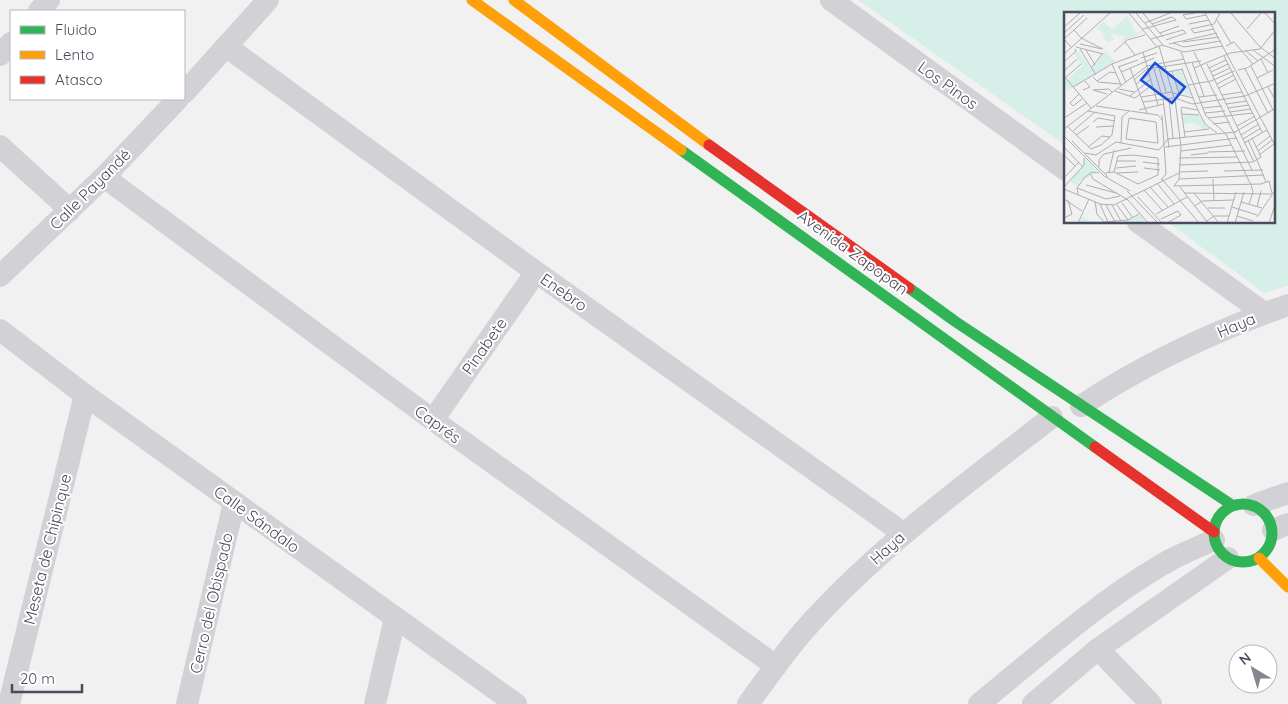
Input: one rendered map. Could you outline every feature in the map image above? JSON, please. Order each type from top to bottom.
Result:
[{"type":"street","points":[[40,10],[49,0]]},
{"type":"street","points":[[185,92],[227,48],[268,0]]},
{"type":"street","name":"Avenida Zapopan","points":[[472,0],[868,282],[1214,536]]},
{"type":"street","name":"Avenida Zapopan","points":[[514,0],[702,140],[956,322],[1080,406],[1243,505]]},
{"type":"street","name":"Los Pinos","points":[[831,0],[1064,169]]},
{"type":"street","points":[[0,55],[10,44]]},
{"type":"street","name":"Enebro","points":[[227,48],[536,272],[902,533]]},
{"type":"street","name":"Calle Payandé","points":[[0,276],[104,177],[177,100]]},
{"type":"street","points":[[0,146],[70,210]]},
{"type":"street","name":"Caprés","points":[[104,177],[433,420],[776,666]]},
{"type":"street","points":[[1141,224],[1264,314]]},
{"type":"street","name":"Pinabete","points":[[433,420],[536,272]]},
{"type":"street","name":"Haya","points":[[1080,406],[1116,382],[1161,357],[1288,305]]},
{"type":"street","name":"Calle Sándalo","points":[[0,330],[85,395],[234,503],[516,704]]},
{"type":"street","name":"Meseta de Chipinque","points":[[9,704],[85,395]]},
{"type":"street","name":"Haya","points":[[748,704],[816,616],[902,533],[1052,417]]},
{"type":"street","points":[[1243,505],[1270,519],[1279,534],[1266,552],[1259,558],[1244,562],[1228,558],[1219,551],[1214,536],[1219,516],[1243,505],[1288,493]]},
{"type":"street","name":"Cerro del Obispado","points":[[187,704],[234,503]]},
{"type":"street","points":[[980,704],[1056,640],[1141,579],[1214,536]]},
{"type":"street","points":[[1033,704],[1098,649],[1228,558]]},
{"type":"street","points":[[1259,558],[1288,587]]},
{"type":"street","points":[[375,704],[395,618]]},
{"type":"street","points":[[1098,649],[1151,704]]},
{"type":"green space","points":[[858,0],[1288,0],[1288,286],[1264,293],[1170,224],[1276,224],[1276,12],[1064,12],[1064,144]]},
{"type":"traffic: fast","points":[[681,150],[1095,447]]},
{"type":"traffic: fast","points":[[909,288],[956,322],[1232,505]]},
{"type":"traffic: fast","points":[[1237,504],[1249,504],[1264,512],[1272,527],[1272,533],[1272,539],[1264,554],[1249,562],[1237,562],[1222,554],[1214,539],[1214,527],[1222,512],[1237,504]]},
{"type":"traffic: slow","points":[[472,0],[681,150]]},
{"type":"traffic: slow","points":[[514,0],[709,145]]},
{"type":"traffic: slow","points":[[1259,558],[1288,587]]},
{"type":"traffic: jam","points":[[709,145],[909,288]]},
{"type":"traffic: jam","points":[[1095,447],[1214,532]]}]
